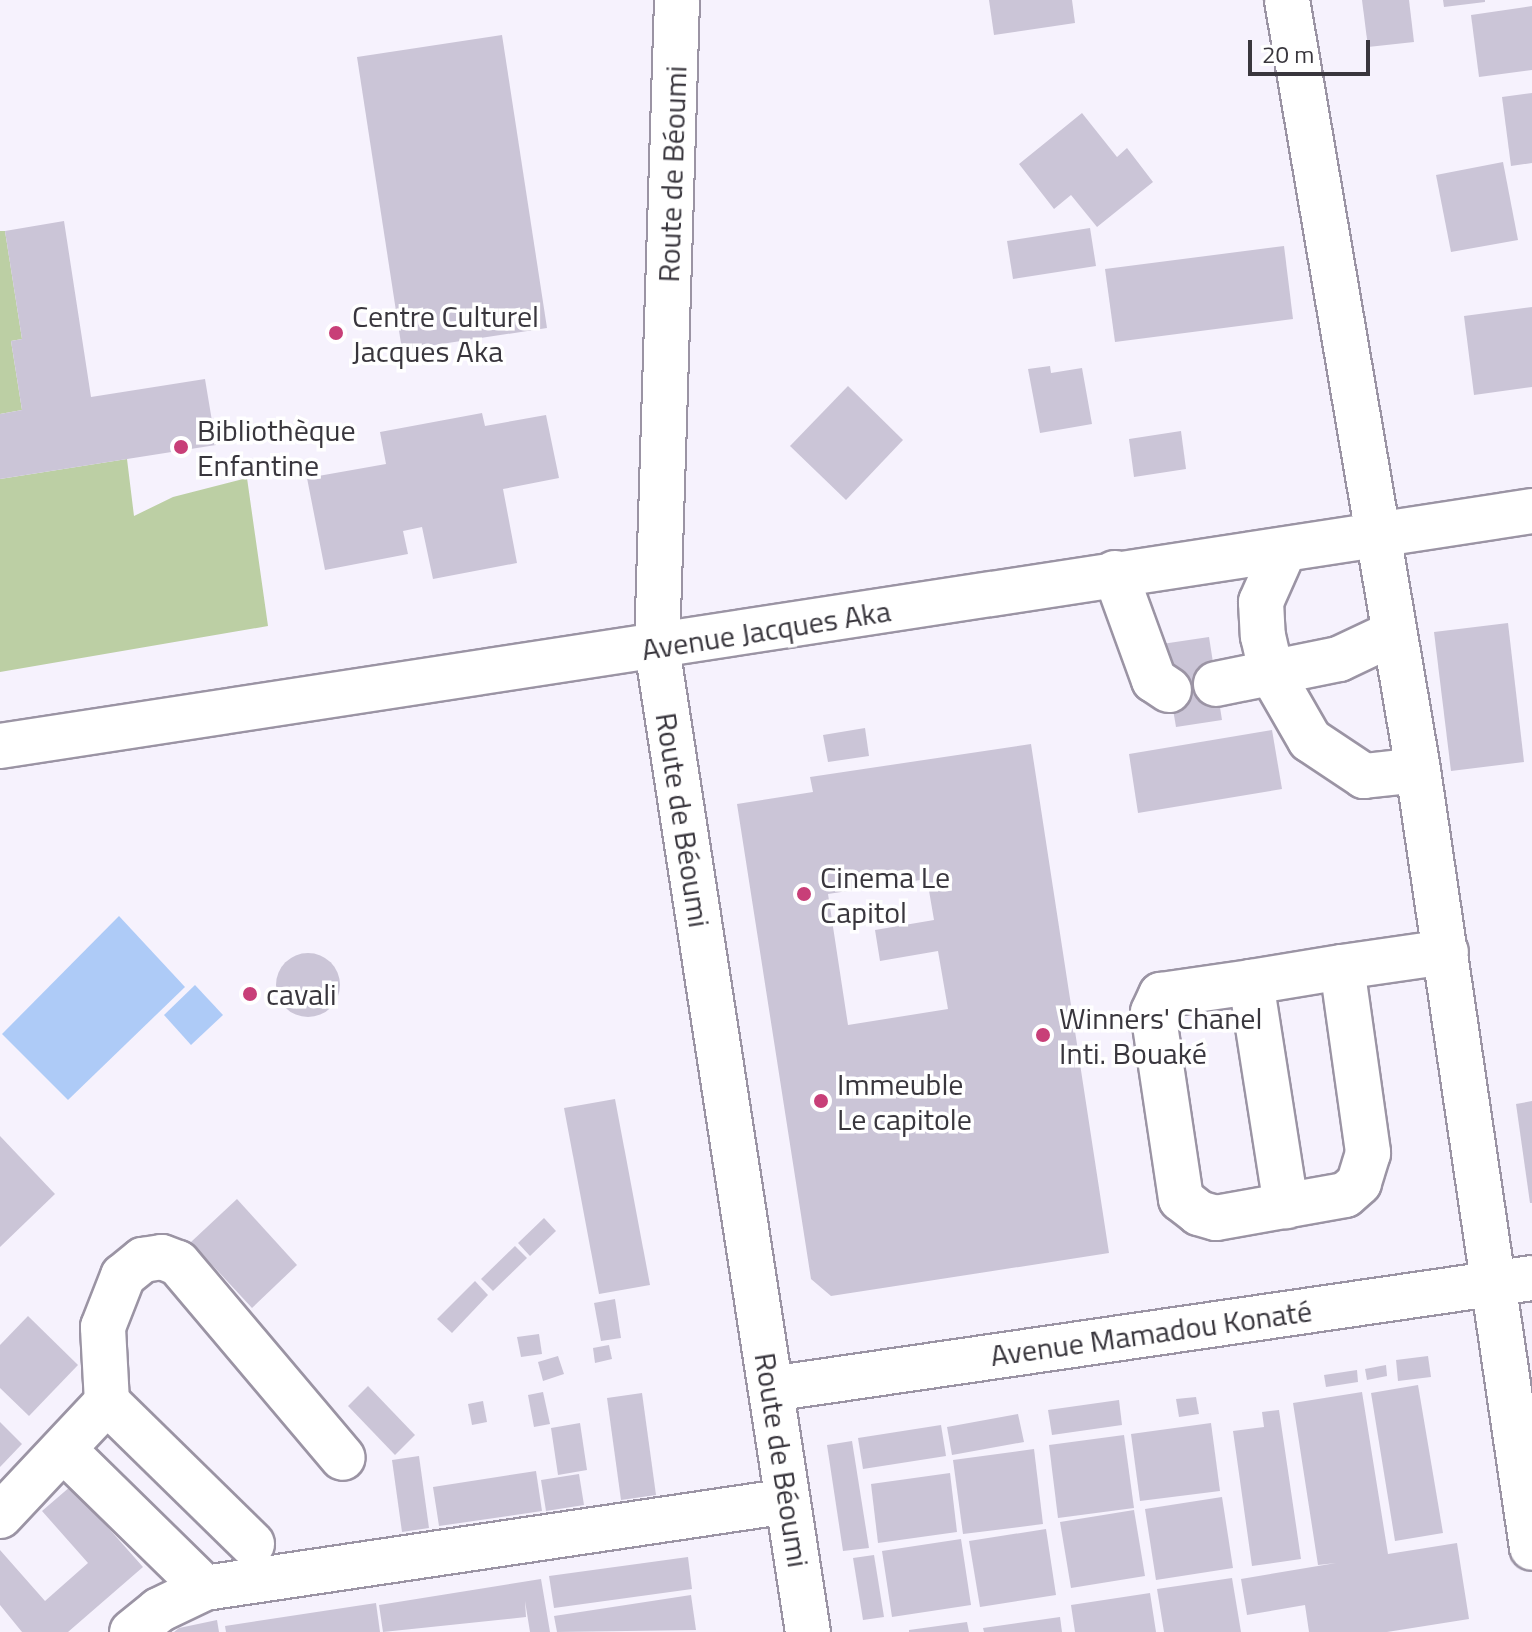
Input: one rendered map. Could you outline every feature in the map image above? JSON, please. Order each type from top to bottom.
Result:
[{"type":"street","name":"Route de Béoumi","points":[[677,0],[657,648],[808,1632]]},
{"type":"street","points":[[1287,0],[1380,534],[1446,952],[1512,1281],[1532,1548]]},
{"type":"street","name":"Avenue Jacques Aka","points":[[0,746],[657,648],[1115,573],[1532,511]]},
{"type":"street","points":[[1284,550],[1261,602],[1272,674],[1310,740],[1336,762],[1364,776],[1418,770]]},
{"type":"street","points":[[1115,573],[1154,680],[1169,690]]},
{"type":"street","points":[[1216,684],[1339,659],[1394,633]]},
{"type":"street","points":[[1342,967],[1368,1153],[1359,1183],[1345,1195],[1216,1218],[1199,1213],[1181,1199],[1153,1012],[1161,995],[1342,967],[1446,952]]},
{"type":"street","points":[[1251,982],[1286,1206]]},
{"type":"street","points":[[252,1544],[107,1402],[100,1345],[107,1311],[123,1276],[143,1260],[162,1257],[178,1263],[343,1458]]},
{"type":"street","name":"Avenue Mamadou Konaté","points":[[771,1389],[1512,1281]]},
{"type":"street","points":[[0,1516],[65,1451],[107,1402]]},
{"type":"street","points":[[65,1451],[205,1588]]},
{"type":"street","points":[[132,1632],[159,1610],[205,1588],[788,1501]]},
{"type":"green space","points":[[0,231],[5,231],[22,339],[11,341],[22,410],[0,414]]},
{"type":"green space","points":[[127,459],[134,516],[173,497],[247,478],[268,626],[0,672],[0,479]]},
{"type":"water","points":[[119,916],[185,987],[68,1100],[2,1034]]},
{"type":"water","points":[[195,985],[223,1015],[191,1045],[164,1015]]},
{"type":"building","points":[[989,0],[1072,0],[1075,23],[994,35]]},
{"type":"building","points":[[1362,0],[1409,0],[1414,42],[1368,47]]},
{"type":"building","points":[[1443,0],[1485,0],[1485,2],[1444,7]]},
{"type":"building","points":[[1532,6],[1532,70],[1479,77],[1471,15]]},
{"type":"building","points":[[502,35],[547,328],[402,350],[357,57]]},
{"type":"building","points":[[1532,93],[1532,163],[1511,166],[1502,97]]},
{"type":"building","points":[[1082,113],[1117,157],[1127,148],[1153,182],[1097,227],[1071,195],[1054,209],[1019,164]]},
{"type":"building","points":[[1503,162],[1518,240],[1451,252],[1436,175]]},
{"type":"building","points":[[64,221],[91,397],[205,379],[216,445],[0,479],[0,414],[22,410],[11,341],[22,339],[5,231]]},
{"type":"building","points":[[1090,228],[1096,266],[1013,279],[1007,241]]},
{"type":"building","points":[[1284,246],[1293,319],[1115,342],[1105,269]]},
{"type":"building","points":[[1532,307],[1532,387],[1474,395],[1464,316]]},
{"type":"building","points":[[1050,366],[1051,373],[1082,368],[1092,424],[1040,433],[1028,369]]},
{"type":"building","points":[[848,386],[903,440],[846,500],[790,446]]},
{"type":"building","points":[[482,413],[485,426],[546,415],[559,478],[503,489],[517,563],[433,579],[422,527],[403,531],[408,554],[325,570],[307,478],[386,464],[380,432]]},
{"type":"building","points":[[1181,431],[1186,469],[1134,477],[1129,439]]},
{"type":"building","points":[[1508,623],[1524,762],[1451,771],[1434,632]]},
{"type":"building","points":[[1209,637],[1222,720],[1176,727],[1162,644]]},
{"type":"building","points":[[865,728],[869,756],[828,762],[823,735]]},
{"type":"building","points":[[1272,730],[1282,789],[1138,813],[1129,754]]},
{"type":"building","points":[[1031,744],[1109,1253],[831,1296],[811,1279],[737,804],[813,792],[810,777]],"holes":[[[927,879],[934,920],[875,930],[880,961],[938,951],[948,1009],[848,1025],[828,894]]]},
{"type":"building","points":[[302,953],[314,953],[331,962],[338,973],[338,997],[331,1008],[314,1017],[302,1017],[290,1012],[281,1003],[276,991],[276,979],[281,967],[290,958]]},
{"type":"building","points":[[615,1099],[650,1285],[599,1294],[564,1108]]},
{"type":"building","points":[[1532,1101],[1532,1203],[1530,1203],[1516,1104]]},
{"type":"building","points":[[0,1136],[55,1194],[0,1247]]},
{"type":"building","points":[[237,1199],[297,1265],[252,1308],[191,1242]]},
{"type":"building","points":[[544,1218],[556,1231],[530,1256],[518,1243]]},
{"type":"building","points":[[515,1246],[527,1258],[493,1291],[481,1279]]},
{"type":"building","points":[[475,1281],[488,1295],[452,1333],[437,1319]]},
{"type":"building","points":[[615,1299],[621,1338],[601,1341],[594,1303]]},
{"type":"building","points":[[28,1316],[78,1365],[29,1416],[0,1388],[0,1345]]},
{"type":"building","points":[[539,1334],[542,1354],[521,1357],[517,1337]]},
{"type":"building","points":[[609,1345],[612,1359],[595,1363],[593,1348]]},
{"type":"building","points":[[558,1356],[564,1374],[543,1381],[538,1362]]},
{"type":"building","points":[[1428,1356],[1431,1377],[1398,1381],[1396,1360]]},
{"type":"building","points":[[1386,1365],[1387,1376],[1367,1380],[1365,1369]]},
{"type":"building","points":[[1357,1370],[1358,1382],[1326,1387],[1324,1375]]},
{"type":"building","points":[[1418,1385],[1443,1533],[1395,1541],[1371,1393]]},
{"type":"building","points":[[368,1386],[415,1435],[395,1455],[348,1406]]},
{"type":"building","points":[[543,1392],[550,1424],[534,1427],[528,1395]]},
{"type":"building","points":[[1362,1392],[1388,1554],[1457,1543],[1469,1619],[1387,1632],[1309,1632],[1305,1605],[1247,1615],[1241,1579],[1336,1563],[1318,1565],[1293,1403]]},
{"type":"building","points":[[642,1393],[656,1495],[621,1500],[607,1398]]},
{"type":"building","points":[[1196,1397],[1199,1414],[1179,1417],[1176,1399]]},
{"type":"building","points":[[1119,1400],[1122,1425],[1052,1435],[1048,1410]]},
{"type":"building","points":[[483,1401],[487,1422],[472,1425],[468,1404]]},
{"type":"building","points":[[1279,1410],[1301,1559],[1252,1566],[1233,1431],[1264,1427],[1262,1412]]},
{"type":"building","points":[[1018,1414],[1024,1442],[952,1455],[947,1427]]},
{"type":"building","points":[[0,1422],[22,1444],[0,1467]]},
{"type":"building","points":[[580,1423],[587,1470],[558,1475],[551,1428]]},
{"type":"building","points":[[1211,1423],[1220,1491],[1140,1501],[1131,1434]]},
{"type":"building","points":[[941,1425],[946,1456],[863,1469],[858,1438]]},
{"type":"building","points":[[1124,1435],[1134,1508],[1058,1518],[1049,1445]]},
{"type":"building","points":[[852,1441],[869,1548],[843,1551],[827,1445]]},
{"type":"building","points":[[1034,1449],[1043,1524],[963,1534],[953,1460]]},
{"type":"building","points":[[419,1456],[429,1528],[402,1532],[392,1460]]},
{"type":"building","points":[[536,1471],[542,1511],[439,1526],[433,1487]]},
{"type":"building","points":[[950,1473],[957,1532],[878,1543],[871,1484]]},
{"type":"building","points":[[579,1474],[584,1505],[546,1511],[541,1480]]},
{"type":"building","points":[[71,1486],[143,1567],[68,1632],[22,1632],[0,1605],[0,1550],[45,1601],[88,1563],[42,1511]]},
{"type":"building","points":[[1222,1497],[1233,1568],[1156,1580],[1145,1509]]},
{"type":"building","points":[[1134,1510],[1145,1576],[1071,1588],[1060,1522]]},
{"type":"building","points":[[1046,1529],[1056,1595],[980,1607],[969,1541]]},
{"type":"building","points":[[961,1539],[971,1605],[892,1617],[882,1551]]},
{"type":"building","points":[[874,1555],[884,1617],[863,1620],[853,1558]]},
{"type":"building","points":[[688,1557],[692,1589],[554,1608],[549,1576]]},
{"type":"building","points":[[1232,1578],[1241,1632],[1164,1632],[1157,1589]]},
{"type":"building","points":[[541,1579],[550,1632],[530,1632],[525,1601],[526,1617],[383,1632],[379,1605]]},
{"type":"building","points":[[1150,1593],[1156,1632],[1075,1632],[1071,1605]]},
{"type":"building","points":[[691,1595],[696,1630],[557,1632],[554,1616]]},
{"type":"building","points":[[376,1603],[380,1632],[226,1632],[225,1626]]},
{"type":"building","points":[[1060,1617],[1062,1632],[984,1632],[983,1628]]},
{"type":"building","points":[[217,1620],[219,1632],[174,1632],[179,1628]]},
{"type":"building","points":[[967,1622],[969,1632],[909,1632],[909,1630]]},
{"type":"place","name":"Centre Culturel Jacques Aka","points":[[336,333]]},
{"type":"place","name":"Bibliothèque Enfantine","points":[[181,447]]},
{"type":"place","name":"Cinema Le Capitol","points":[[804,894]]},
{"type":"place","name":"cavali","points":[[250,994]]},
{"type":"place","name":"Winners' Chanel Inti. Bouaké","points":[[1043,1035]]},
{"type":"place","name":"Immeuble Le capitole","points":[[821,1101]]}]
